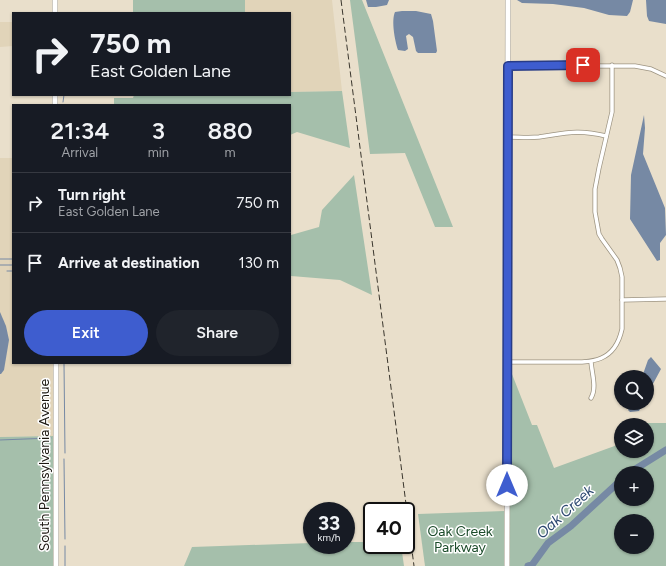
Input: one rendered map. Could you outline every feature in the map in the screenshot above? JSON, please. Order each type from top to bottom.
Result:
[{"type":"street","points":[[55,0],[55,12]]},
{"type":"street","points":[[507,566],[508,0]]},
{"type":"street","points":[[508,362],[590,362],[607,355],[620,337],[622,329],[622,300],[620,268],[617,260],[599,234],[595,212],[595,189],[598,168],[612,112],[612,65]]},
{"type":"street","points":[[508,66],[635,66],[651,69],[666,76]]},
{"type":"street","points":[[507,137],[537,137],[564,132],[581,131],[606,136]]},
{"type":"street","points":[[622,300],[666,299]]},
{"type":"street","points":[[590,362],[594,385],[593,395],[591,398]]},
{"type":"street","name":"South Pennsylvania Avenue","points":[[56,364],[56,566]]},
{"type":"shaded area","points":[[245,0],[332,0],[342,91],[291,92],[291,12],[245,12]]},
{"type":"shaded area","points":[[0,22],[12,22],[12,46],[0,47]]},
{"type":"shaded area","points":[[0,158],[12,158],[12,364],[53,364],[53,436],[0,437]]},
{"type":"green space","points":[[133,0],[245,0],[245,12],[133,12]]},
{"type":"green space","points":[[350,0],[362,0],[453,227],[435,227],[405,153],[370,154]]},
{"type":"green space","points":[[342,91],[350,148],[297,132],[291,135],[291,104],[114,104],[114,98],[133,98],[134,96],[291,96],[291,92]]},
{"type":"green space","points":[[354,175],[372,295],[340,280],[291,276],[291,235],[319,227],[322,210]]},
{"type":"green space","points":[[510,369],[532,425],[537,425],[554,468],[614,446],[614,458],[654,458],[654,423],[666,423],[666,566],[509,566],[511,426],[507,426]]},
{"type":"green space","points":[[53,436],[54,566],[0,566],[0,437]]},
{"type":"green space","name":"Oak Creek Parkway","points":[[505,511],[504,566],[425,566],[418,514]]},
{"type":"green space","name":"Oak Creek Parkway","points":[[355,542],[363,542],[363,554],[402,554],[404,566],[184,566],[192,547],[303,543],[303,554],[355,554]]},
{"type":"water","points":[[366,0],[389,0],[387,5],[368,7]]},
{"type":"water","points":[[517,0],[633,0],[630,12],[627,16],[609,15],[584,8],[553,4],[522,3]]},
{"type":"water","points":[[646,0],[666,0],[666,24],[649,21],[647,16]]},
{"type":"water","points":[[416,11],[431,14],[437,51],[436,53],[418,53],[416,51],[413,37],[409,34],[406,36],[408,49],[405,51],[398,50],[393,20],[395,12]]},
{"type":"water","points":[[644,115],[645,128],[643,154],[665,208],[666,235],[660,243],[660,260],[657,261],[630,219],[631,175]]},
{"type":"water","points":[[0,312],[6,326],[9,340],[4,370],[1,374],[0,374]]},
{"type":"water","points":[[651,357],[661,369],[654,382],[654,370],[644,370],[648,360]]},
{"type":"water","points":[[628,410],[640,410],[639,411],[630,412]]},
{"type":"waterway","points":[[63,102],[64,96]]},
{"type":"waterway","points":[[0,259],[12,259]]},
{"type":"waterway","points":[[0,265],[12,265]]},
{"type":"waterway","points":[[7,271],[12,271]]},
{"type":"waterway","points":[[64,364],[65,453]]},
{"type":"waterway","points":[[0,440],[51,438]]},
{"type":"waterway","name":"Oak Creek","points":[[640,466],[666,450]]},
{"type":"waterway","points":[[64,459],[65,539]]},
{"type":"waterway","name":"Oak Creek","points":[[528,566],[532,565],[548,543],[571,526],[614,486]]},
{"type":"waterway","points":[[65,546],[65,566]]},
{"type":"railway","points":[[341,0],[414,566]]},
{"type":"route","points":[[507,485],[508,66],[583,65]]}]
